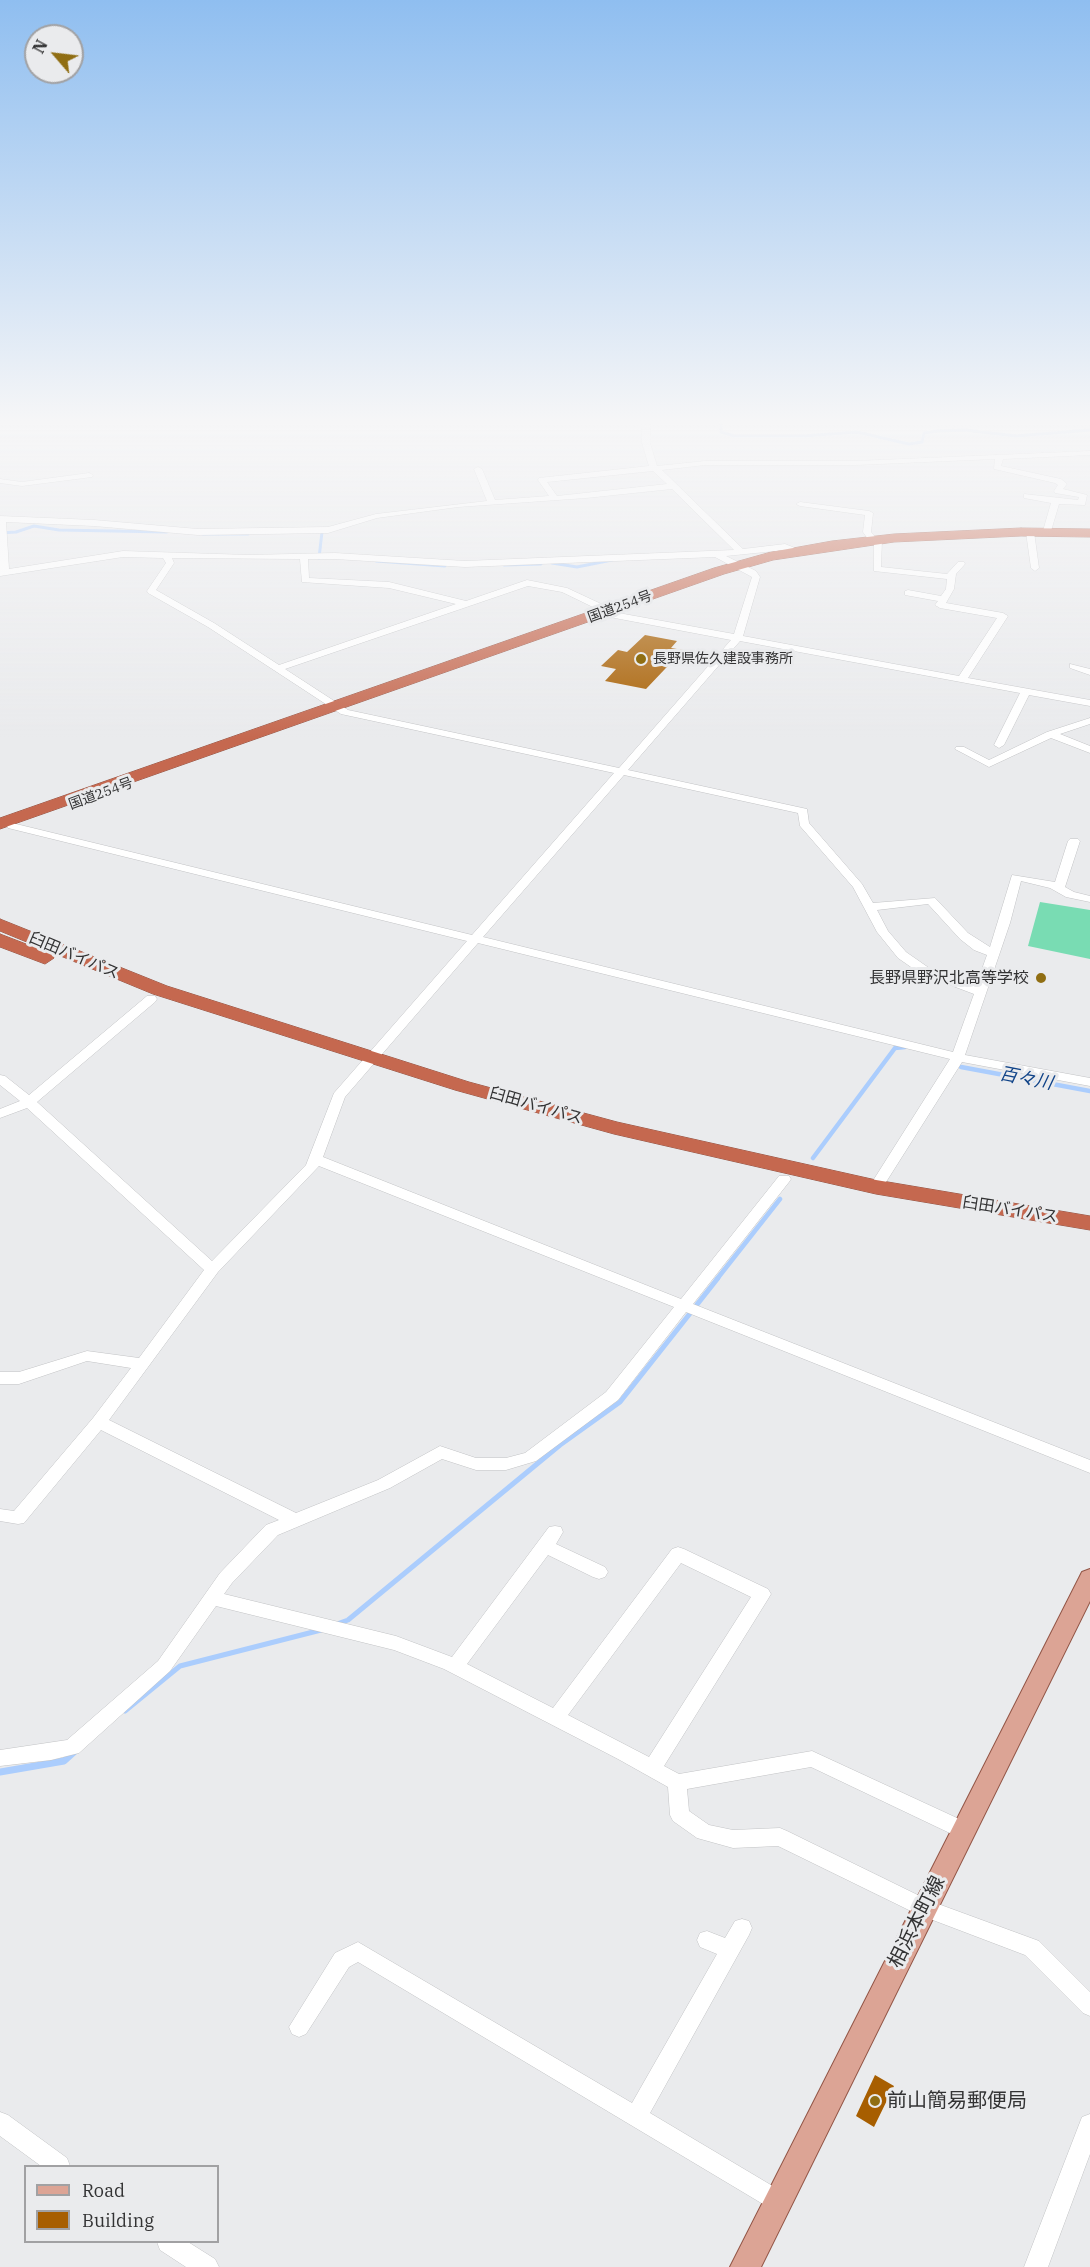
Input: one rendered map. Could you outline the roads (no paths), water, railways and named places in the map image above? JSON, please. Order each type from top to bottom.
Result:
[{"type":"highway","name":"国道254号","points":[[4,827],[337,706],[606,612],[739,558],[875,540],[1047,531],[1090,532]]},
{"type":"highway","name":"臼田バイパス","points":[[0,924],[72,956],[160,990],[368,1064],[551,1124],[880,1200],[1090,1235]]},
{"type":"highway","name":"臼田バイパス","points":[[0,940],[151,999],[368,1064],[615,1128],[876,1187],[1090,1223]]},
{"type":"main road","name":"相浜本町線","points":[[745,2267],[1090,1578]]},
{"type":"street","points":[[3,528],[2,573],[113,555],[167,556],[320,549],[356,528]]},
{"type":"street","points":[[144,528],[198,532],[320,549],[465,564],[716,554],[739,558]]},
{"type":"street","points":[[0,1515],[18,1518],[99,1422],[213,1269],[317,1160],[339,1096],[737,639],[756,577],[711,528]]},
{"type":"street","points":[[867,528],[867,532],[875,540],[877,569],[952,577]]},
{"type":"street","points":[[1030,532],[1035,568]]},
{"type":"street","points":[[320,549],[305,580],[389,585],[466,604]]},
{"type":"street","points":[[716,554],[739,558]]},
{"type":"street","points":[[167,556],[170,564],[151,591],[278,668],[345,712],[803,811],[804,824],[858,886],[884,932],[902,955],[925,971],[980,992]]},
{"type":"street","points":[[961,564],[952,573],[950,589],[940,605],[1003,616]]},
{"type":"street","points":[[278,668],[527,584],[564,590],[606,612],[737,639],[1090,703]]},
{"type":"street","points":[[908,593],[944,599]]},
{"type":"street","points":[[962,679],[1009,607]]},
{"type":"street","points":[[1073,666],[1090,672]]},
{"type":"street","points":[[999,745],[1026,690]]},
{"type":"street","points":[[960,749],[989,764],[1050,734],[1090,721]]},
{"type":"street","points":[[1050,734],[1090,750]]},
{"type":"street","points":[[4,827],[958,1057],[1090,1082]]},
{"type":"street","points":[[1059,888],[1074,841]]},
{"type":"street","points":[[876,1187],[958,1057],[994,953],[1016,877],[1059,888],[1070,895],[1090,899]]},
{"type":"street","points":[[869,907],[931,900],[964,936],[978,947],[994,953]]},
{"type":"street","points":[[0,1114],[29,1102],[151,999]]},
{"type":"street","points":[[0,1079],[29,1102],[198,1258],[213,1269]]},
{"type":"street","points":[[317,1160],[1090,1467]]},
{"type":"street","points":[[0,1758],[72,1747],[164,1666],[212,1598],[248,1553],[272,1530],[384,1484],[440,1452],[476,1464],[506,1464],[530,1457],[612,1396],[784,1179]]},
{"type":"street","points":[[0,1378],[19,1378],[87,1356],[144,1364]]},
{"type":"street","points":[[99,1422],[294,1520]]},
{"type":"street","points":[[455,1667],[550,1539],[599,1572]]},
{"type":"street","points":[[556,1718],[678,1554],[762,1594],[652,1769]]},
{"type":"street","points":[[212,1598],[327,1628],[396,1643],[455,1667],[676,1783],[812,1759],[963,1830]]},
{"type":"street","points":[[676,1783],[680,1815],[704,1832],[733,1839],[780,1837],[924,1908],[1032,1948],[1090,2006]]},
{"type":"street","points":[[636,2117],[742,1928]]},
{"type":"street","points":[[708,1940],[731,1950]]},
{"type":"street","points":[[299,2027],[342,1960],[358,1952],[778,2202]]},
{"type":"street","points":[[0,2123],[58,2165]]},
{"type":"street","points":[[1036,2267],[1090,2125]]},
{"type":"street","points":[[171,2243],[207,2267]]},
{"type":"waterway","points":[[0,533],[16,532],[29,528]]},
{"type":"waterway","points":[[45,528],[167,532]]},
{"type":"waterway","points":[[319,531],[322,532],[319,558]]},
{"type":"waterway","points":[[203,534],[248,534]]},
{"type":"waterway","points":[[552,563],[577,567],[612,560]]},
{"type":"waterway","points":[[376,561],[445,566]]},
{"type":"waterway","points":[[504,565],[541,564]]},
{"type":"waterway","points":[[813,1158],[895,1048],[905,1047]]},
{"type":"waterway","name":"百々川","points":[[961,1067],[1090,1091]]},
{"type":"waterway","points":[[717,1279],[780,1199]]},
{"type":"waterway","points":[[337,1624],[348,1620],[560,1445],[620,1402],[718,1278]]},
{"type":"waterway","points":[[125,1711],[180,1666],[321,1630]]},
{"type":"waterway","points":[[0,1772],[64,1761],[74,1752]]},
{"type":"place","name":"長野県佐久建設事務所","points":[[641,659]]},
{"type":"place","name":"長野県野沢北高等学校","points":[[1041,978]]},
{"type":"place","name":"前山簡易郵便局","points":[[875,2101]]}]
